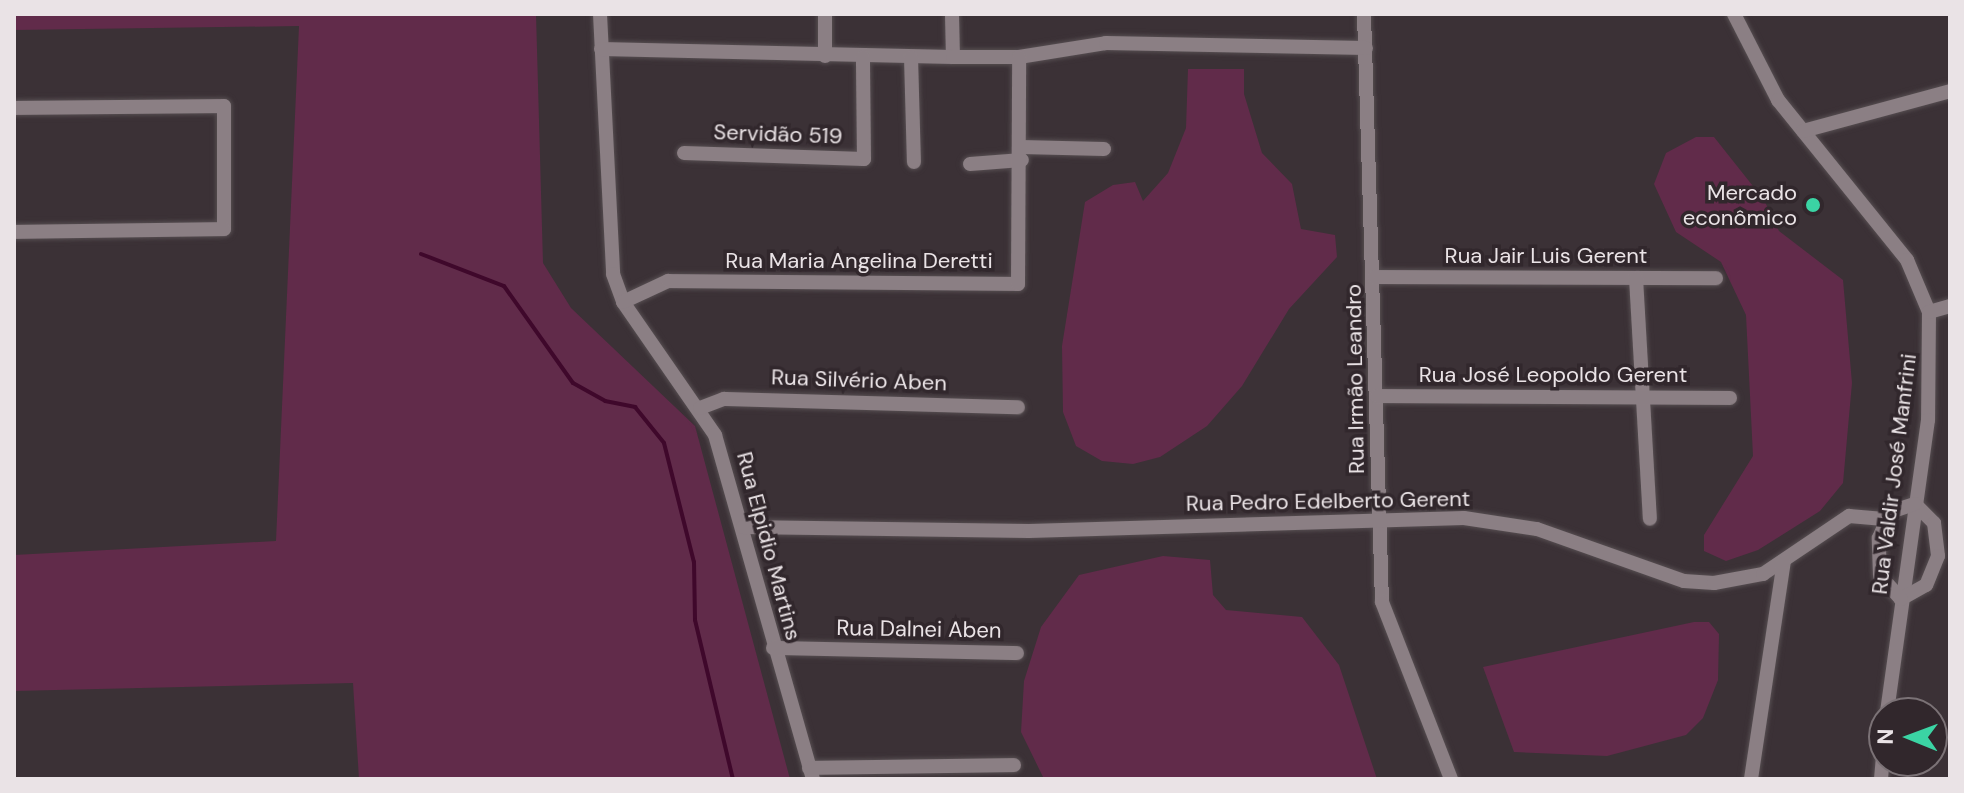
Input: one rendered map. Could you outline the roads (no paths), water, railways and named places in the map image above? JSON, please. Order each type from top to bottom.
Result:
[{"type":"street","name":"Rua Elpidio Martins","points":[[600,14],[608,241],[623,302],[700,408],[725,458],[773,648],[811,774]]},
{"type":"street","points":[[825,14],[825,56]]},
{"type":"street","points":[[952,14],[953,57]]},
{"type":"street","name":"Rua Irmão Leandro","points":[[1364,14],[1375,277],[1382,602],[1451,779]]},
{"type":"street","name":"Rua Valdir José Manfrini","points":[[1734,14],[1758,68],[1803,131],[1907,260],[1929,312],[1933,359],[1889,697]]},
{"type":"street","points":[[601,49],[863,57],[1019,57],[1106,43],[1366,48]]},
{"type":"street","name":"Servidão 519","points":[[684,153],[864,159],[863,57]]},
{"type":"street","points":[[911,57],[914,162]]},
{"type":"street","points":[[1019,57],[1022,154]]},
{"type":"street","points":[[1803,131],[1950,91]]},
{"type":"street","points":[[14,108],[224,106],[224,229],[14,232]]},
{"type":"street","points":[[970,164],[1022,154],[1104,149]]},
{"type":"street","name":"Rua Maria Angelina Deretti","points":[[623,302],[668,281],[1018,284],[1022,154]]},
{"type":"street","name":"Rua Jair Luis Gerent","points":[[1375,277],[1716,278]]},
{"type":"street","points":[[1636,278],[1650,519]]},
{"type":"street","points":[[1929,312],[1950,306]]},
{"type":"street","name":"Rua José Leopoldo Gerent","points":[[1377,396],[1730,398]]},
{"type":"street","name":"Rua Silvério Aben","points":[[700,408],[724,399],[1018,407]]},
{"type":"street","points":[[1915,504],[1934,523],[1937,566],[1920,591],[1901,599],[1880,576],[1884,519],[1915,504]]},
{"type":"street","name":"Rua Pedro Edelberto Gerent","points":[[743,527],[1029,531],[1464,518],[1537,529],[1684,581],[1737,582],[1784,561],[1849,516],[1884,519]]},
{"type":"street","points":[[1751,779],[1784,561]]},
{"type":"street","name":"Rua Dalnei Aben","points":[[773,648],[1017,653]]},
{"type":"street","points":[[811,774],[1014,765]]},
{"type":"waterway","points":[[421,254],[504,286],[573,383],[605,401],[635,407],[664,443],[694,562],[695,620],[733,779]]},
{"type":"place","name":"Mercado econômico","points":[[1813,205]]}]
